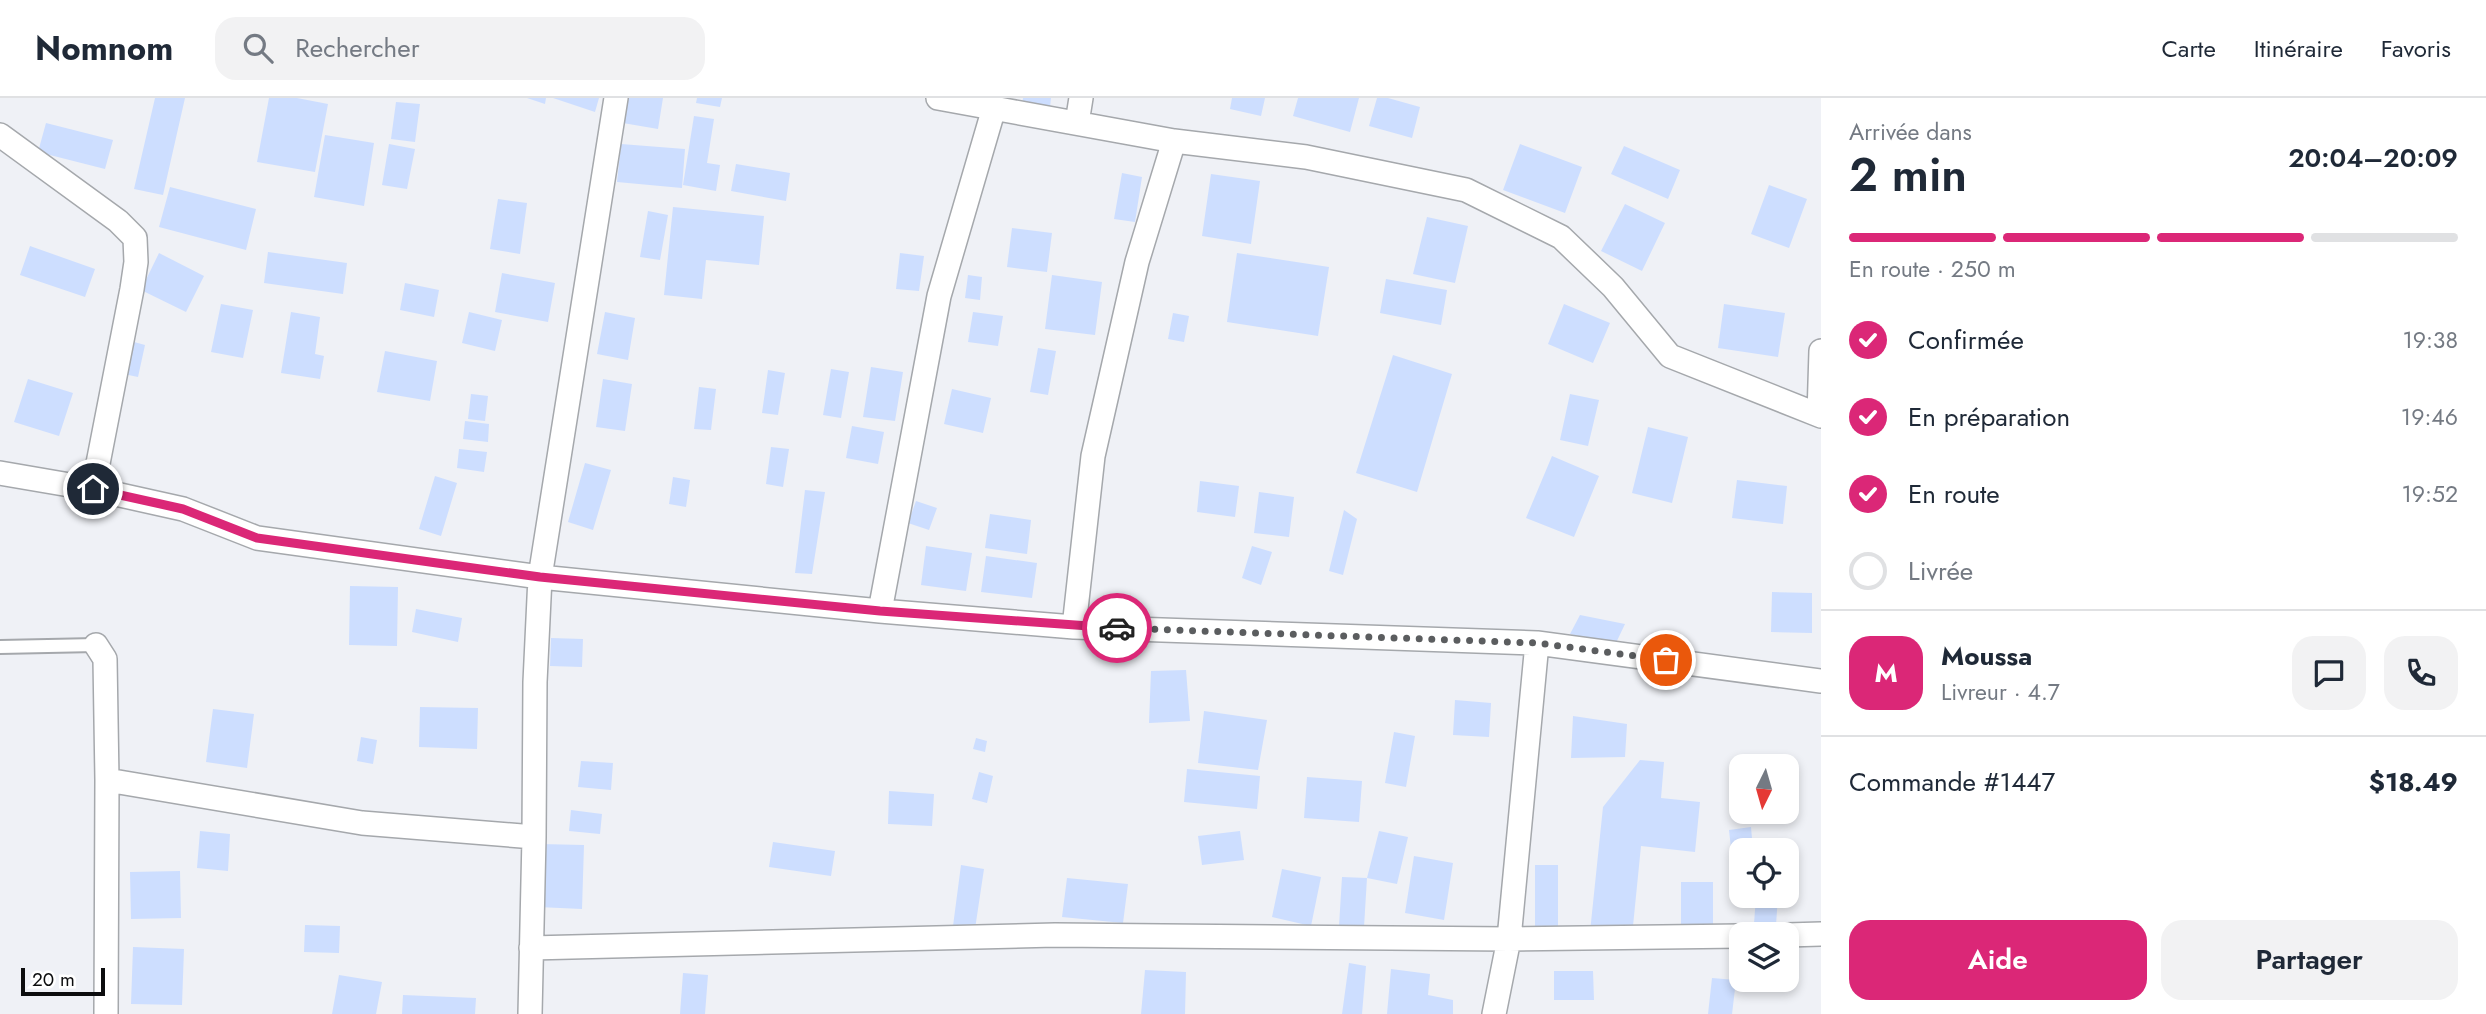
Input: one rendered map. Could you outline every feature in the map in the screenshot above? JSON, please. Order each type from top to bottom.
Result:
[{"type":"street","points":[[530,1014],[535,682],[540,577],[616,98]]},
{"type":"street","points":[[939,98],[1174,141],[1306,157],[1466,190],[1561,237],[1613,287],[1670,356],[1820,416],[1821,351]]},
{"type":"street","points":[[1077,123],[1082,98]]},
{"type":"street","points":[[880,611],[939,296],[994,108]]},
{"type":"street","points":[[0,135],[118,221],[135,238],[136,262],[132,289],[93,489]]},
{"type":"street","points":[[1074,627],[1093,456],[1137,262],[1174,141]]},
{"type":"street","points":[[0,473],[93,489],[183,509],[257,538],[540,577],[880,611],[1074,627],[1537,643],[1821,681]]},
{"type":"street","points":[[1494,1014],[1510,939],[1537,643]]},
{"type":"street","points":[[96,645],[105,659],[106,1014]]},
{"type":"street","points":[[107,780],[362,823],[534,837]]},
{"type":"street","points":[[1799,935],[1821,934]]},
{"type":"street","points":[[531,948],[1055,935],[1510,939],[1729,936]]},
{"type":"lane","points":[[0,647],[96,645]]},
{"type":"building","points":[[155,98],[185,98],[163,195],[134,189]]},
{"type":"building","points":[[269,98],[297,98],[328,104],[315,172],[257,162]]},
{"type":"building","points":[[527,98],[546,98],[545,104]]},
{"type":"building","points":[[553,98],[599,98],[595,112]]},
{"type":"building","points":[[621,98],[663,98],[658,129],[617,122]]},
{"type":"building","points":[[697,98],[722,98],[720,107],[696,103]]},
{"type":"building","points":[[1023,98],[1051,98],[1049,116],[1021,112]]},
{"type":"building","points":[[1232,98],[1265,98],[1261,116],[1230,109]]},
{"type":"building","points":[[1298,98],[1359,98],[1350,132],[1293,116]]},
{"type":"building","points":[[1377,98],[1388,98],[1420,107],[1412,138],[1369,126]]},
{"type":"building","points":[[396,102],[420,104],[415,142],[391,139]]},
{"type":"building","points":[[694,116],[714,119],[707,163],[720,165],[716,191],[683,185]]},
{"type":"building","points":[[46,123],[113,140],[105,169],[38,152]]},
{"type":"building","points":[[325,135],[374,143],[364,206],[314,197]]},
{"type":"building","points":[[389,144],[415,149],[407,189],[382,185]]},
{"type":"building","points":[[621,144],[685,149],[682,188],[617,182]]},
{"type":"building","points":[[1520,144],[1582,167],[1565,213],[1503,190]]},
{"type":"building","points":[[1624,146],[1680,170],[1668,199],[1611,174]]},
{"type":"building","points":[[736,164],[790,173],[786,201],[731,191]]},
{"type":"building","points":[[1122,173],[1142,177],[1135,222],[1114,219]]},
{"type":"building","points":[[1211,174],[1260,181],[1251,244],[1202,236]]},
{"type":"building","points":[[1769,185],[1807,199],[1789,248],[1751,234]]},
{"type":"building","points":[[170,187],[256,209],[246,250],[159,227]]},
{"type":"building","points":[[498,199],[527,203],[520,254],[490,249]]},
{"type":"building","points":[[1625,204],[1665,223],[1642,271],[1601,251]]},
{"type":"building","points":[[673,207],[764,216],[759,265],[706,260],[702,299],[664,295]]},
{"type":"building","points":[[648,211],[668,215],[660,260],[640,257]]},
{"type":"building","points":[[1427,217],[1468,226],[1455,283],[1413,274]]},
{"type":"building","points":[[1012,228],[1052,233],[1047,272],[1007,267]]},
{"type":"building","points":[[30,246],[95,269],[85,297],[20,275]]},
{"type":"building","points":[[268,252],[347,263],[343,294],[264,283]]},
{"type":"building","points":[[159,253],[204,276],[186,312],[141,290]]},
{"type":"building","points":[[900,253],[924,256],[919,291],[896,289]]},
{"type":"building","points":[[1237,253],[1329,267],[1318,336],[1227,322]]},
{"type":"building","points":[[502,273],[555,283],[548,322],[495,312]]},
{"type":"building","points":[[968,275],[982,277],[980,300],[965,298]]},
{"type":"building","points":[[1052,275],[1102,282],[1095,335],[1045,329]]},
{"type":"building","points":[[1386,279],[1447,290],[1441,325],[1380,313]]},
{"type":"building","points":[[405,283],[439,290],[434,317],[400,310]]},
{"type":"building","points":[[221,304],[253,310],[243,358],[211,352]]},
{"type":"building","points":[[1564,304],[1610,323],[1593,363],[1548,344]]},
{"type":"building","points":[[1724,304],[1785,313],[1778,357],[1718,348]]},
{"type":"building","points":[[291,312],[320,317],[315,354],[324,356],[320,379],[281,373]]},
{"type":"building","points":[[469,312],[502,320],[495,351],[462,343]]},
{"type":"building","points":[[605,312],[635,318],[628,360],[597,354]]},
{"type":"building","points":[[973,312],[1003,316],[998,346],[968,342]]},
{"type":"building","points":[[1173,313],[1189,316],[1184,342],[1168,339]]},
{"type":"building","points":[[127,340],[145,345],[138,377],[119,373]]},
{"type":"building","points":[[1038,348],[1056,351],[1048,395],[1030,392]]},
{"type":"building","points":[[385,351],[437,361],[430,401],[377,392]]},
{"type":"building","points":[[1393,355],[1452,374],[1417,492],[1356,473]]},
{"type":"building","points":[[871,367],[903,372],[895,421],[863,417]]},
{"type":"building","points":[[831,369],[849,372],[841,418],[823,415]]},
{"type":"building","points":[[768,370],[785,373],[778,415],[762,413]]},
{"type":"building","points":[[28,379],[73,393],[59,436],[14,422]]},
{"type":"building","points":[[603,379],[632,384],[625,431],[596,427]]},
{"type":"building","points":[[699,387],[716,389],[711,430],[694,429]]},
{"type":"building","points":[[952,389],[991,398],[983,433],[944,424]]},
{"type":"building","points":[[471,394],[488,396],[485,421],[468,419]]},
{"type":"building","points":[[1570,394],[1599,400],[1588,446],[1560,440]]},
{"type":"building","points":[[465,421],[489,424],[488,442],[463,439]]},
{"type":"building","points":[[852,426],[884,432],[878,464],[846,458]]},
{"type":"building","points":[[1648,427],[1688,437],[1672,503],[1632,493]]},
{"type":"building","points":[[771,447],[789,449],[783,487],[766,484]]},
{"type":"building","points":[[459,449],[487,452],[484,472],[457,468]]},
{"type":"building","points":[[1552,456],[1599,476],[1574,537],[1526,518]]},
{"type":"building","points":[[585,463],[611,470],[593,530],[568,522]]},
{"type":"building","points":[[435,476],[457,483],[441,536],[419,529]]},
{"type":"building","points":[[673,477],[690,480],[686,507],[669,504]]},
{"type":"building","points":[[1737,480],[1787,486],[1783,524],[1732,518]]},
{"type":"building","points":[[1200,481],[1239,486],[1235,517],[1197,512]]},
{"type":"building","points":[[805,490],[825,492],[812,574],[795,573]]},
{"type":"building","points":[[1259,492],[1294,497],[1289,537],[1254,533]]},
{"type":"building","points":[[916,501],[937,508],[929,530],[908,523]]},
{"type":"building","points":[[1344,510],[1357,519],[1343,575],[1329,571]]},
{"type":"building","points":[[990,514],[1031,520],[1027,554],[985,548]]},
{"type":"building","points":[[926,546],[972,553],[966,591],[921,585]]},
{"type":"building","points":[[1252,546],[1272,552],[1261,585],[1242,578]]},
{"type":"building","points":[[986,556],[1037,563],[1032,598],[981,592]]},
{"type":"building","points":[[350,586],[398,587],[397,646],[349,645]]},
{"type":"building","points":[[1772,592],[1812,593],[1812,633],[1771,632]]},
{"type":"building","points":[[416,609],[462,618],[458,642],[412,632]]},
{"type":"building","points":[[1580,615],[1625,624],[1615,645],[1570,634]]},
{"type":"building","points":[[551,638],[583,639],[582,667],[550,666]]},
{"type":"building","points":[[1186,670],[1190,721],[1149,723],[1151,671]]},
{"type":"building","points":[[1455,700],[1491,703],[1489,737],[1453,735]]},
{"type":"building","points":[[420,707],[478,708],[477,749],[419,747]]},
{"type":"building","points":[[213,709],[254,714],[247,768],[206,762]]},
{"type":"building","points":[[1204,711],[1267,720],[1258,770],[1198,763]]},
{"type":"building","points":[[1573,716],[1627,724],[1625,757],[1571,758]]},
{"type":"building","points":[[1394,732],[1415,736],[1406,787],[1385,783]]},
{"type":"building","points":[[361,737],[377,740],[373,764],[357,761]]},
{"type":"building","points":[[976,738],[987,741],[985,752],[973,749]]},
{"type":"building","points":[[1640,760],[1664,762],[1661,798],[1700,802],[1695,852],[1641,846],[1632,936],[1590,932],[1603,807]]},
{"type":"building","points":[[581,761],[613,763],[611,790],[578,787]]},
{"type":"building","points":[[1187,769],[1260,776],[1257,809],[1184,802]]},
{"type":"building","points":[[979,772],[993,776],[987,803],[972,799]]},
{"type":"building","points":[[1307,777],[1362,781],[1359,822],[1304,818]]},
{"type":"building","points":[[889,791],[934,794],[932,826],[888,824]]},
{"type":"building","points":[[571,810],[602,814],[600,834],[569,831]]},
{"type":"building","points":[[1751,827],[1752,838],[1730,838],[1729,830]]},
{"type":"building","points":[[200,831],[230,834],[228,871],[197,868]]},
{"type":"building","points":[[1240,831],[1244,860],[1202,865],[1198,836]]},
{"type":"building","points":[[1379,831],[1408,837],[1397,884],[1367,878]]},
{"type":"building","points":[[773,842],[835,851],[831,876],[769,867]]},
{"type":"building","points":[[540,844],[584,845],[582,909],[538,907]]},
{"type":"building","points":[[1414,856],[1453,863],[1444,920],[1405,913]]},
{"type":"building","points":[[961,865],[984,869],[975,929],[953,926]]},
{"type":"building","points":[[1535,865],[1558,865],[1558,935],[1535,935]]},
{"type":"building","points":[[1282,869],[1321,877],[1311,926],[1272,917]]},
{"type":"building","points":[[180,871],[181,918],[131,919],[130,872]]},
{"type":"building","points":[[1342,877],[1367,878],[1364,927],[1339,926]]},
{"type":"building","points":[[1067,878],[1128,884],[1123,923],[1062,917]]},
{"type":"building","points":[[1681,882],[1713,882],[1713,929],[1681,928]]},
{"type":"building","points":[[1755,908],[1777,908],[1776,922],[1754,922]]},
{"type":"building","points":[[305,925],[340,926],[339,953],[304,952]]},
{"type":"building","points":[[133,947],[184,949],[182,1005],[131,1004]]},
{"type":"building","points":[[1349,963],[1366,966],[1362,1014],[1342,1014]]},
{"type":"building","points":[[1391,969],[1430,974],[1428,995],[1453,1000],[1453,1014],[1387,1014]]},
{"type":"building","points":[[1145,970],[1186,972],[1185,1014],[1141,1014]]},
{"type":"building","points":[[1554,971],[1593,971],[1594,1000],[1554,1000]]},
{"type":"building","points":[[683,973],[708,975],[705,1014],[680,1014]]},
{"type":"building","points":[[339,975],[382,982],[376,1014],[332,1014]]},
{"type":"building","points":[[1712,978],[1729,979],[1729,992],[1735,992],[1732,1014],[1708,1014]]},
{"type":"building","points":[[403,995],[476,998],[475,1014],[402,1014]]},
{"type":"way so far","points":[[1117,628],[1537,643],[1666,660]]},
{"type":"route","points":[[93,489],[183,509],[257,538],[540,577],[880,611],[1117,628]]}]
